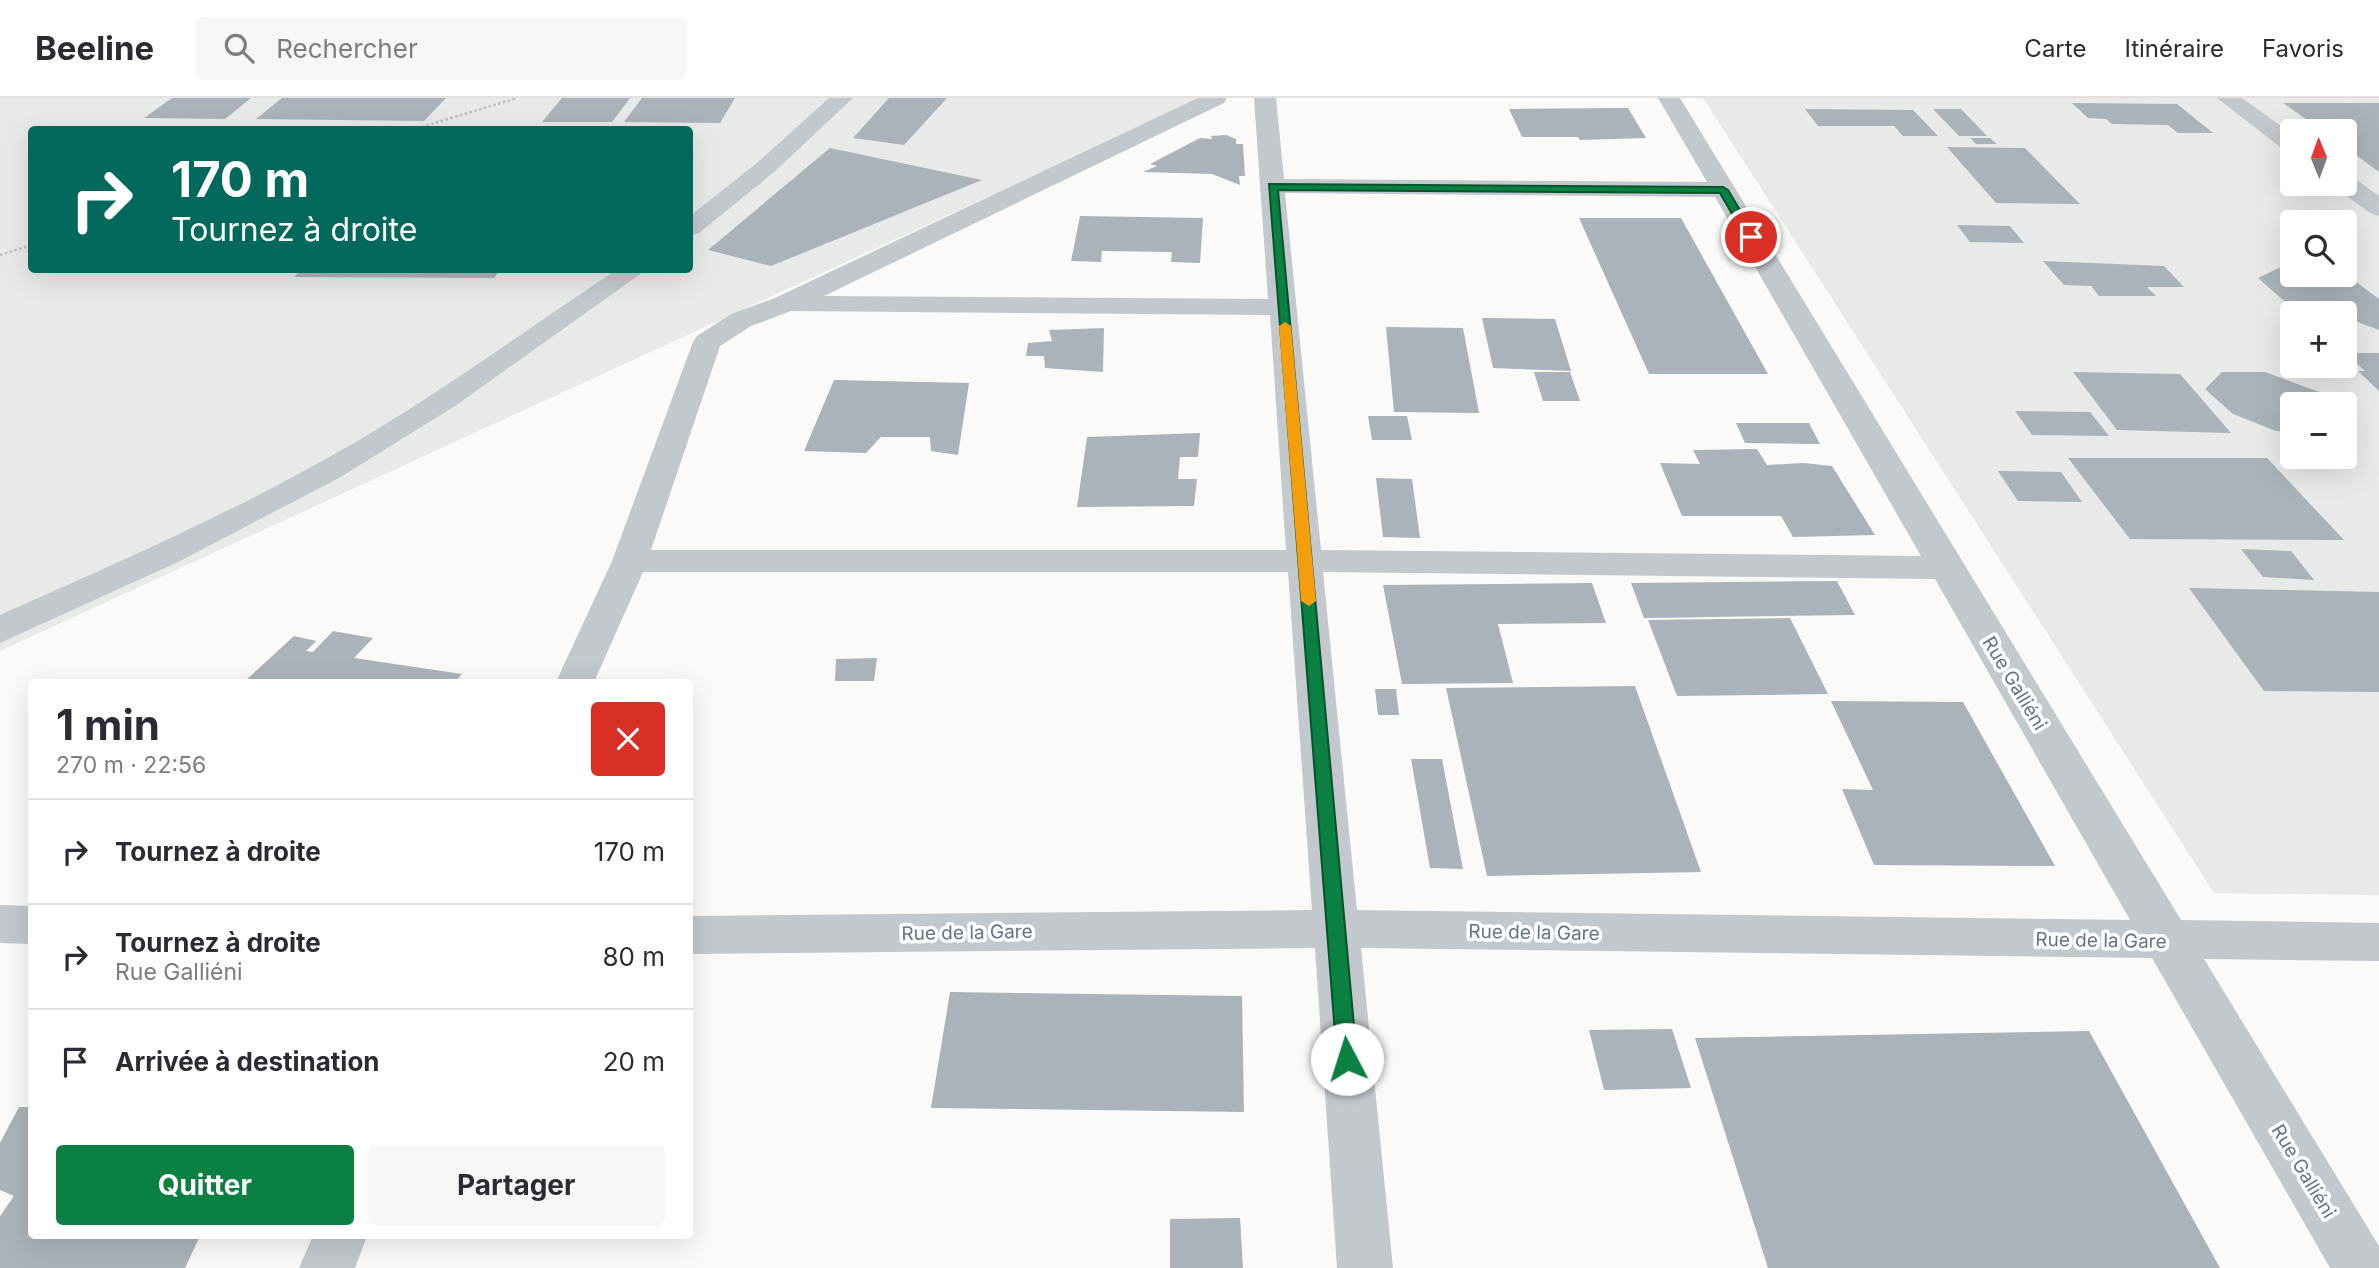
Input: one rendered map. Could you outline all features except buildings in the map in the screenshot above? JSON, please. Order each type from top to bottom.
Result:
[{"type":"street","points":[[693,226],[766,167],[842,98]]},
{"type":"street","points":[[576,679],[629,561],[707,342],[741,320],[785,304],[1216,98]]},
{"type":"street","points":[[1265,98],[1365,1268]]},
{"type":"street","name":"Rue Galliéni","points":[[1669,98],[2361,1268]]},
{"type":"street","points":[[2228,98],[2280,136]]},
{"type":"street","points":[[1272,187],[1723,190]]},
{"type":"street","points":[[2357,192],[2379,208]]},
{"type":"street","points":[[0,630],[196,541],[331,469],[449,395],[629,273]]},
{"type":"street","points":[[785,304],[1283,307]]},
{"type":"street","points":[[629,561],[1306,561],[1947,568]]},
{"type":"street","points":[[0,924],[28,925]]},
{"type":"street","name":"Rue de la Gare","points":[[693,935],[1335,929],[2379,942]]},
{"type":"street","points":[[327,1268],[339,1239]]},
{"type":"path","points":[[425,126],[517,98]]},
{"type":"path","points":[[0,255],[28,246]]},
{"type":"shaded area","points":[[0,98],[1203,98],[0,651]]},
{"type":"shaded area","points":[[1703,98],[2379,98],[2379,895],[2214,893]]},
{"type":"slow traffic","points":[[1285,326],[1309,601]]},
{"type":"route","points":[[1347,1059],[1272,187],[1723,190],[1751,237]]}]
